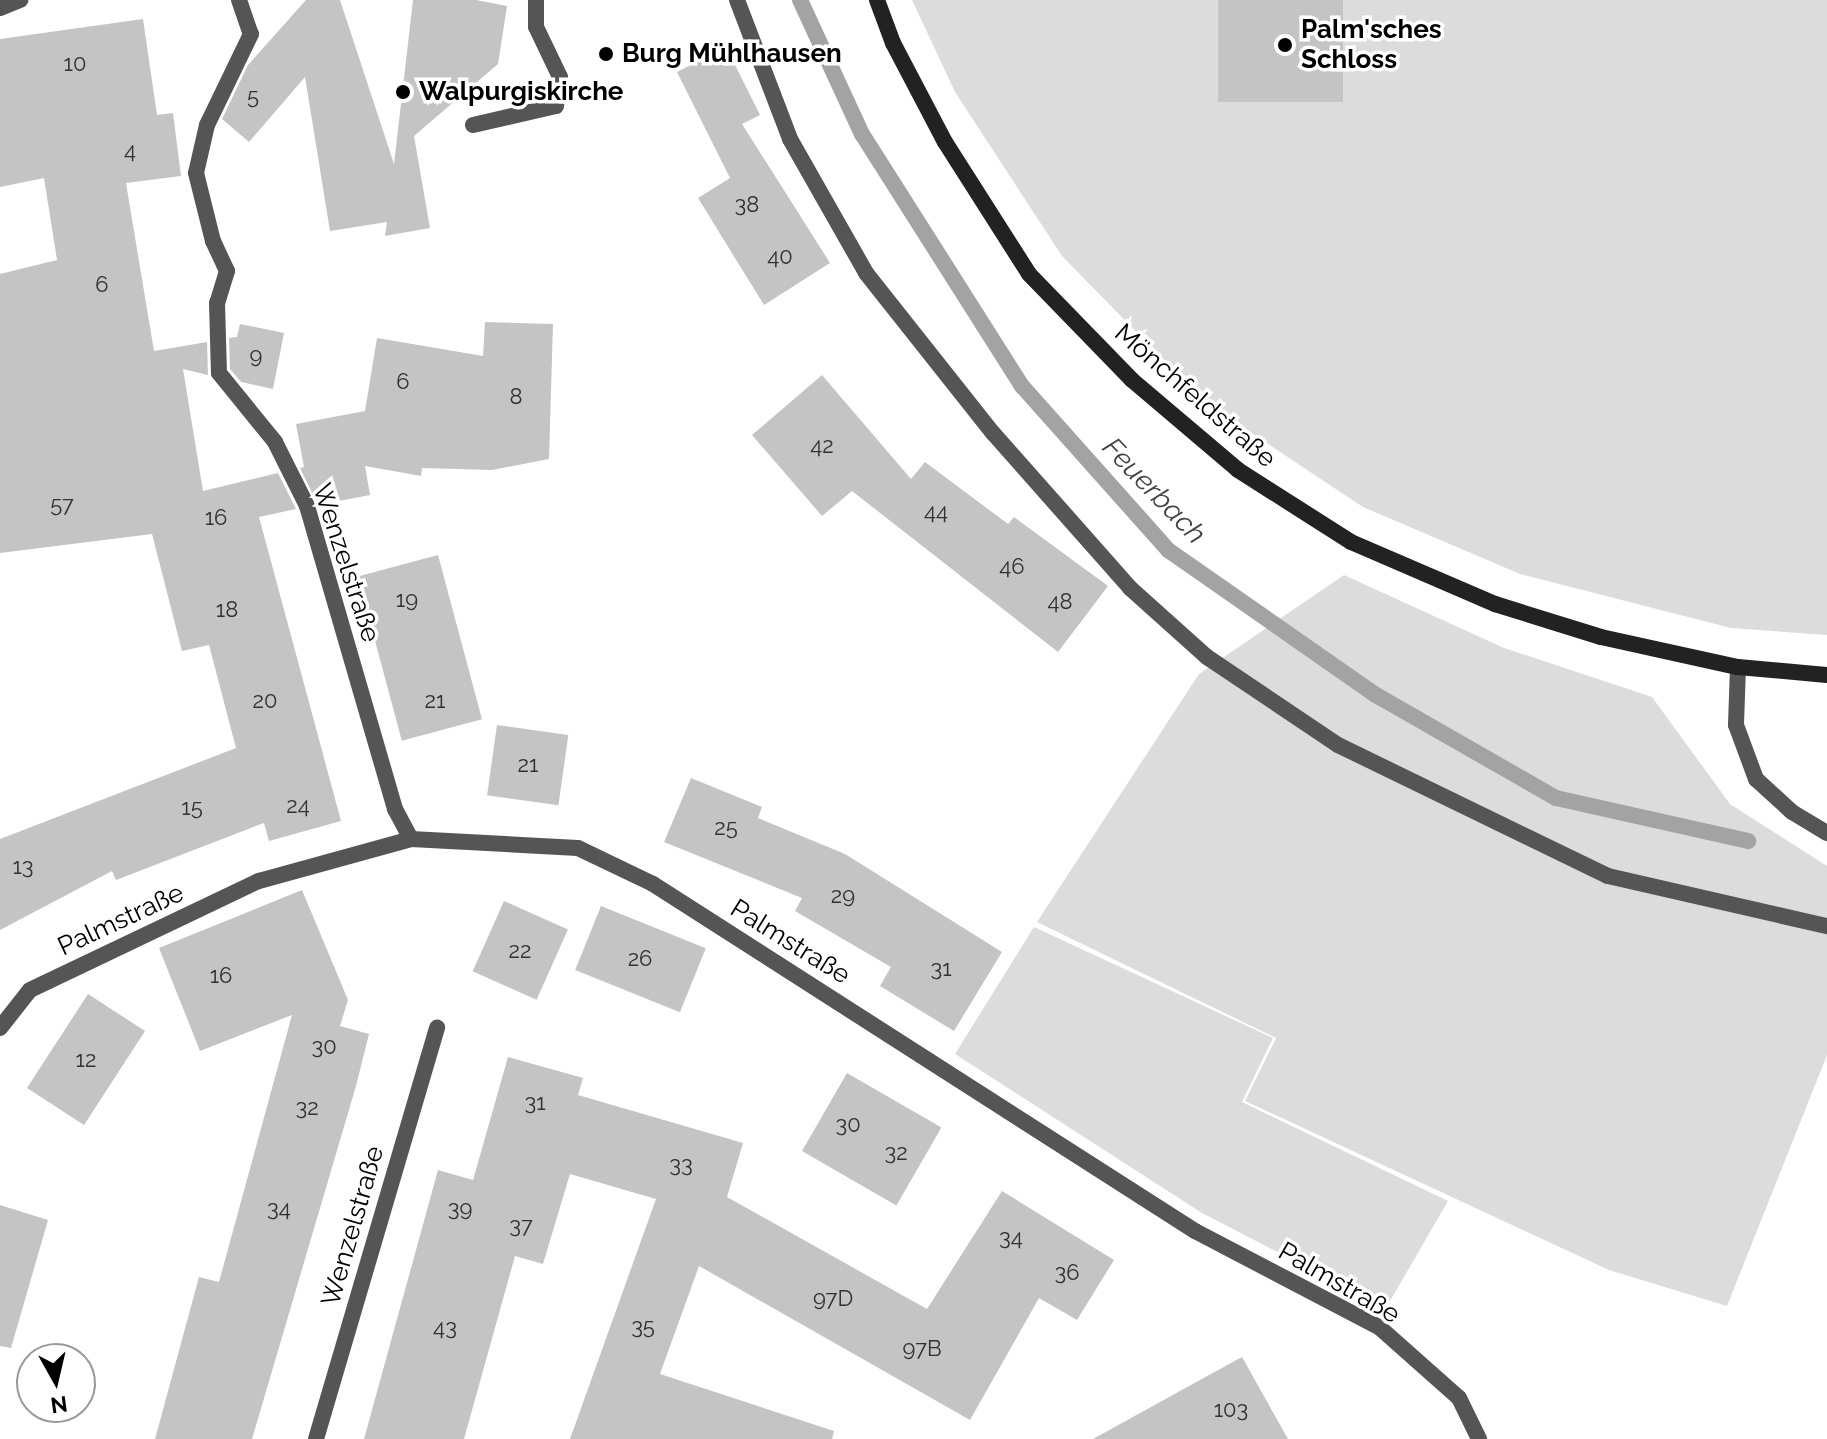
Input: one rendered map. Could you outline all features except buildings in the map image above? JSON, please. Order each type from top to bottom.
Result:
[{"type":"main road","name":"Mönchfeldstraße","points":[[877,0],[893,43],[945,142],[1029,274],[1132,380],[1238,470],[1351,542],[1495,604],[1601,637],[1738,667],[1827,675]]},
{"type":"street","points":[[0,8],[20,0]]},
{"type":"street","name":"Wenzelstraße","points":[[239,0],[251,34],[207,125],[196,173],[213,241],[227,271],[217,303],[219,373],[275,442],[307,506],[395,809],[411,839]]},
{"type":"street","points":[[473,125],[556,106],[560,77],[536,27],[536,0]]},
{"type":"street","points":[[737,0],[790,139],[866,273],[993,433],[1130,588],[1207,657],[1338,745],[1608,876],[1827,926]]},
{"type":"street","points":[[1738,667],[1736,725],[1756,779],[1792,812],[1827,833]]},
{"type":"street","name":"Palmstraße","points":[[0,1028],[30,990],[259,881],[411,839],[578,848],[653,884],[1195,1231],[1379,1327],[1459,1398],[1479,1439]]},
{"type":"street","name":"Wenzelstraße","points":[[316,1439],[437,1027]]},
{"type":"shaded area","points":[[912,0],[1827,0],[1827,635],[1731,628],[1520,574],[1363,507],[1205,402],[1062,256],[955,92]]},
{"type":"shaded area","points":[[1344,575],[1504,648],[1652,697],[1730,804],[1827,866],[1827,1055],[1727,1306],[1609,1270],[1245,1101],[1276,1038],[1037,922],[1199,674]]},
{"type":"shaded area","points":[[1034,927],[1273,1038],[1242,1102],[1448,1201],[1386,1308],[1202,1213],[955,1054]]},
{"type":"waterway","name":"Feuerbach","points":[[800,0],[862,134],[1022,386],[1168,550],[1376,695],[1556,798],[1748,841]]},
{"type":"place","name":"Palm'sches Schloss","points":[[1285,45]]},
{"type":"place","name":"Burg Mühlhausen","points":[[606,54]]},
{"type":"place","name":"Walpurgiskirche","points":[[403,92]]}]
